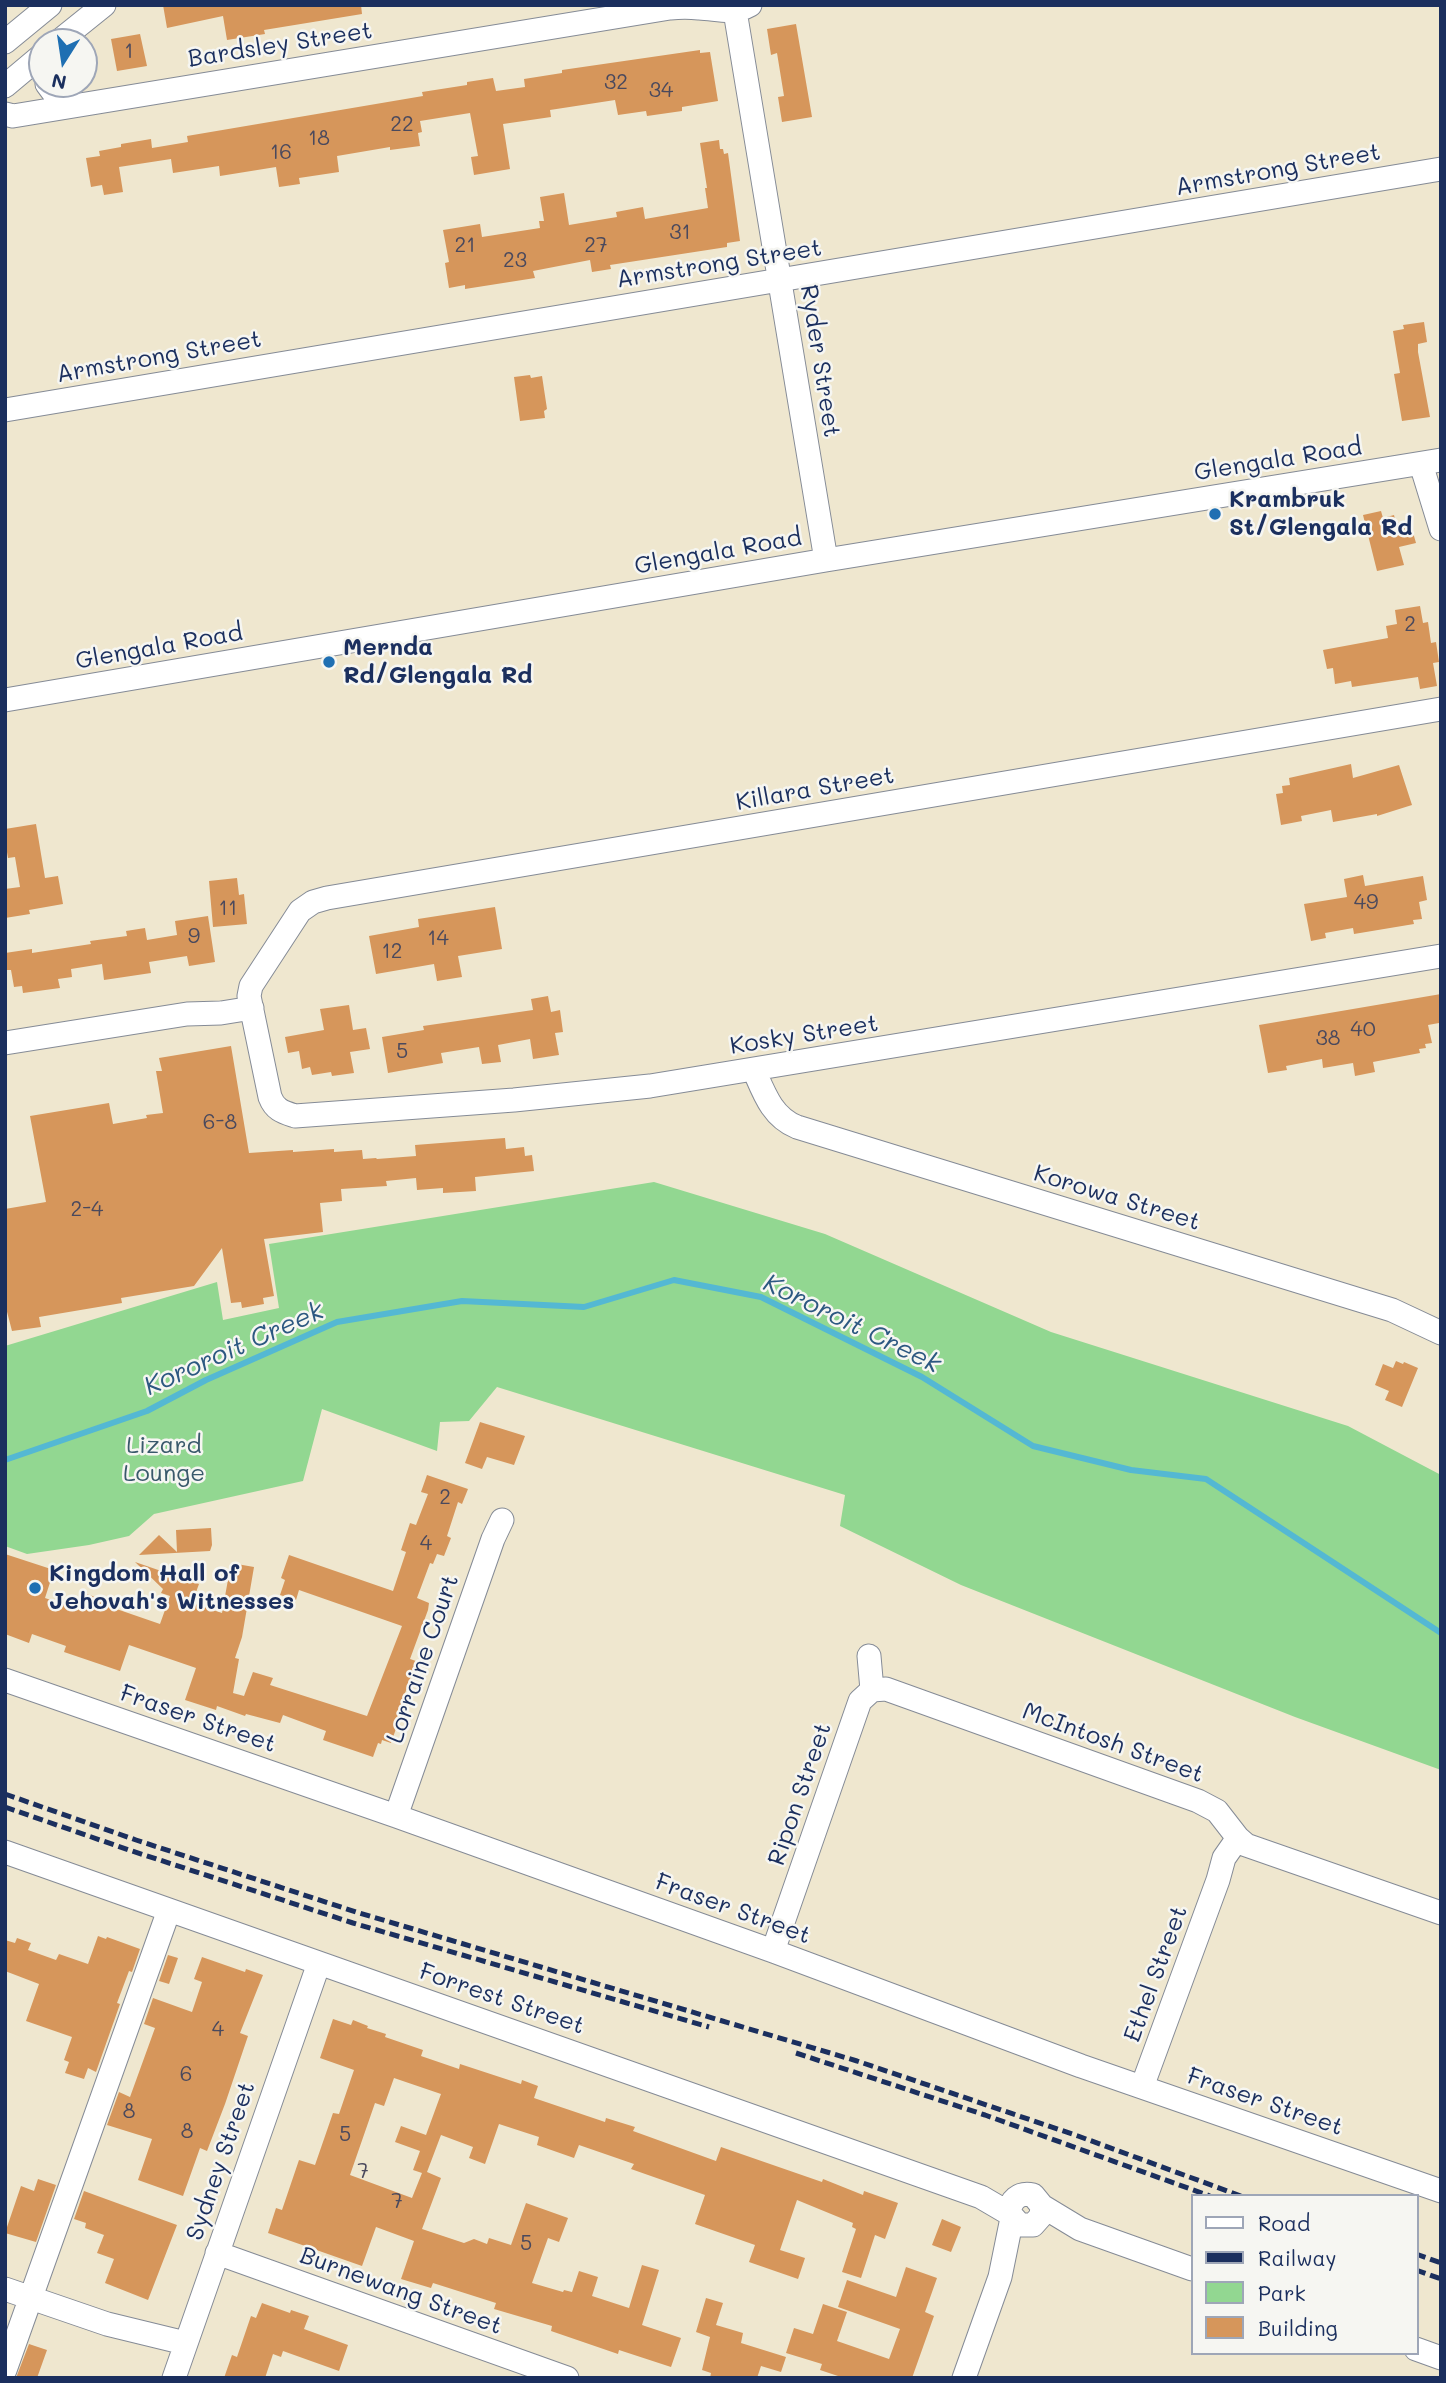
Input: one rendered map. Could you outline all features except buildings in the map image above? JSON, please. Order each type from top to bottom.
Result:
[{"type":"street","points":[[5,42],[50,5]]},
{"type":"street","points":[[77,28],[104,5]]},
{"type":"street","name":"Bardsley Street","points":[[5,114],[13,116],[673,6],[721,12],[740,7]]},
{"type":"street","name":"Ryder Street","points":[[740,7],[780,280],[826,560]]},
{"type":"street","points":[[5,86],[28,68]]},
{"type":"street","points":[[57,98],[64,107]]},
{"type":"street","name":"Armstrong Street","points":[[5,410],[1441,169]]},
{"type":"street","points":[[1431,462],[1441,529]]},
{"type":"street","name":"Glengala Road","points":[[5,700],[826,560],[1431,462]]},
{"type":"street","name":"Killara Street","points":[[251,1002],[257,974],[300,911],[313,902],[327,898],[1441,709]]},
{"type":"street","name":"Kosky Street","points":[[251,1002],[273,1106],[295,1116],[609,1091],[763,1069],[1441,956]]},
{"type":"street","points":[[5,1043],[187,1014],[221,1013],[251,1002]]},
{"type":"street","name":"Korowa Street","points":[[763,1069],[767,1101],[786,1123],[1392,1310],[1441,1333]]},
{"type":"street","name":"Lorraine Court","points":[[396,1816],[502,1520]]},
{"type":"street","points":[[869,1656],[872,1690]]},
{"type":"street","name":"Fraser Street","points":[[5,1680],[396,1816],[1142,2087],[1441,2191]]},
{"type":"street","name":"McIntosh Street","points":[[872,1690],[886,1689],[1198,1801],[1217,1811],[1242,1842]]},
{"type":"street","name":"Ripon Street","points":[[773,1951],[860,1701],[872,1690]]},
{"type":"street","points":[[1242,1842],[1441,1913]]},
{"type":"street","name":"Ethel Street","points":[[1142,2087],[1218,1880],[1232,1864],[1242,1842]]},
{"type":"street","name":"Forrest Street","points":[[5,1852],[1024,2214],[1080,2229],[1190,2268]]},
{"type":"street","points":[[5,2370],[169,1910]]},
{"type":"street","name":"Sydney Street","points":[[180,2360],[319,1963]]},
{"type":"street","points":[[964,2378],[1024,2214]]},
{"type":"street","name":"Burnewang Street","points":[[217,2253],[567,2378]]},
{"type":"street","points":[[5,2289],[107,2324],[180,2360]]},
{"type":"street","points":[[1418,2350],[1441,2358]]},
{"type":"green space","name":"Lizard Lounge","points":[[654,1182],[825,1234],[1051,1332],[1348,1426],[1441,1475],[1441,1770],[1295,1717],[961,1585],[840,1526],[845,1495],[497,1387],[469,1421],[440,1422],[437,1451],[322,1409],[303,1481],[154,1514],[129,1536],[89,1545],[27,1554],[5,1546],[5,1346],[217,1282],[223,1320],[279,1308],[269,1244]]},
{"type":"waterway","name":"Kororoit Creek","points":[[5,1460],[147,1411],[206,1380],[337,1322],[462,1301],[584,1307],[674,1280],[761,1297],[922,1377],[1033,1446],[1131,1470],[1206,1479],[1441,1633]]},
{"type":"railway","points":[[5,1794],[356,1912],[857,2061],[1078,2136],[1236,2194]]},
{"type":"railway","points":[[5,1807],[353,1923],[709,2027]]},
{"type":"railway","points":[[796,2053],[985,2115],[1204,2194]]},
{"type":"railway","points":[[1418,2255],[1441,2263]]},
{"type":"railway","points":[[1418,2271],[1441,2279]]},
{"type":"place","name":"Krambruk St/Glengala Rd","points":[[1215,514]]},
{"type":"place","name":"Mernda Rd/Glengala Rd","points":[[329,662]]},
{"type":"place","name":"Kingdom Hall of Jehovah's Witnesses","points":[[35,1588]]}]
